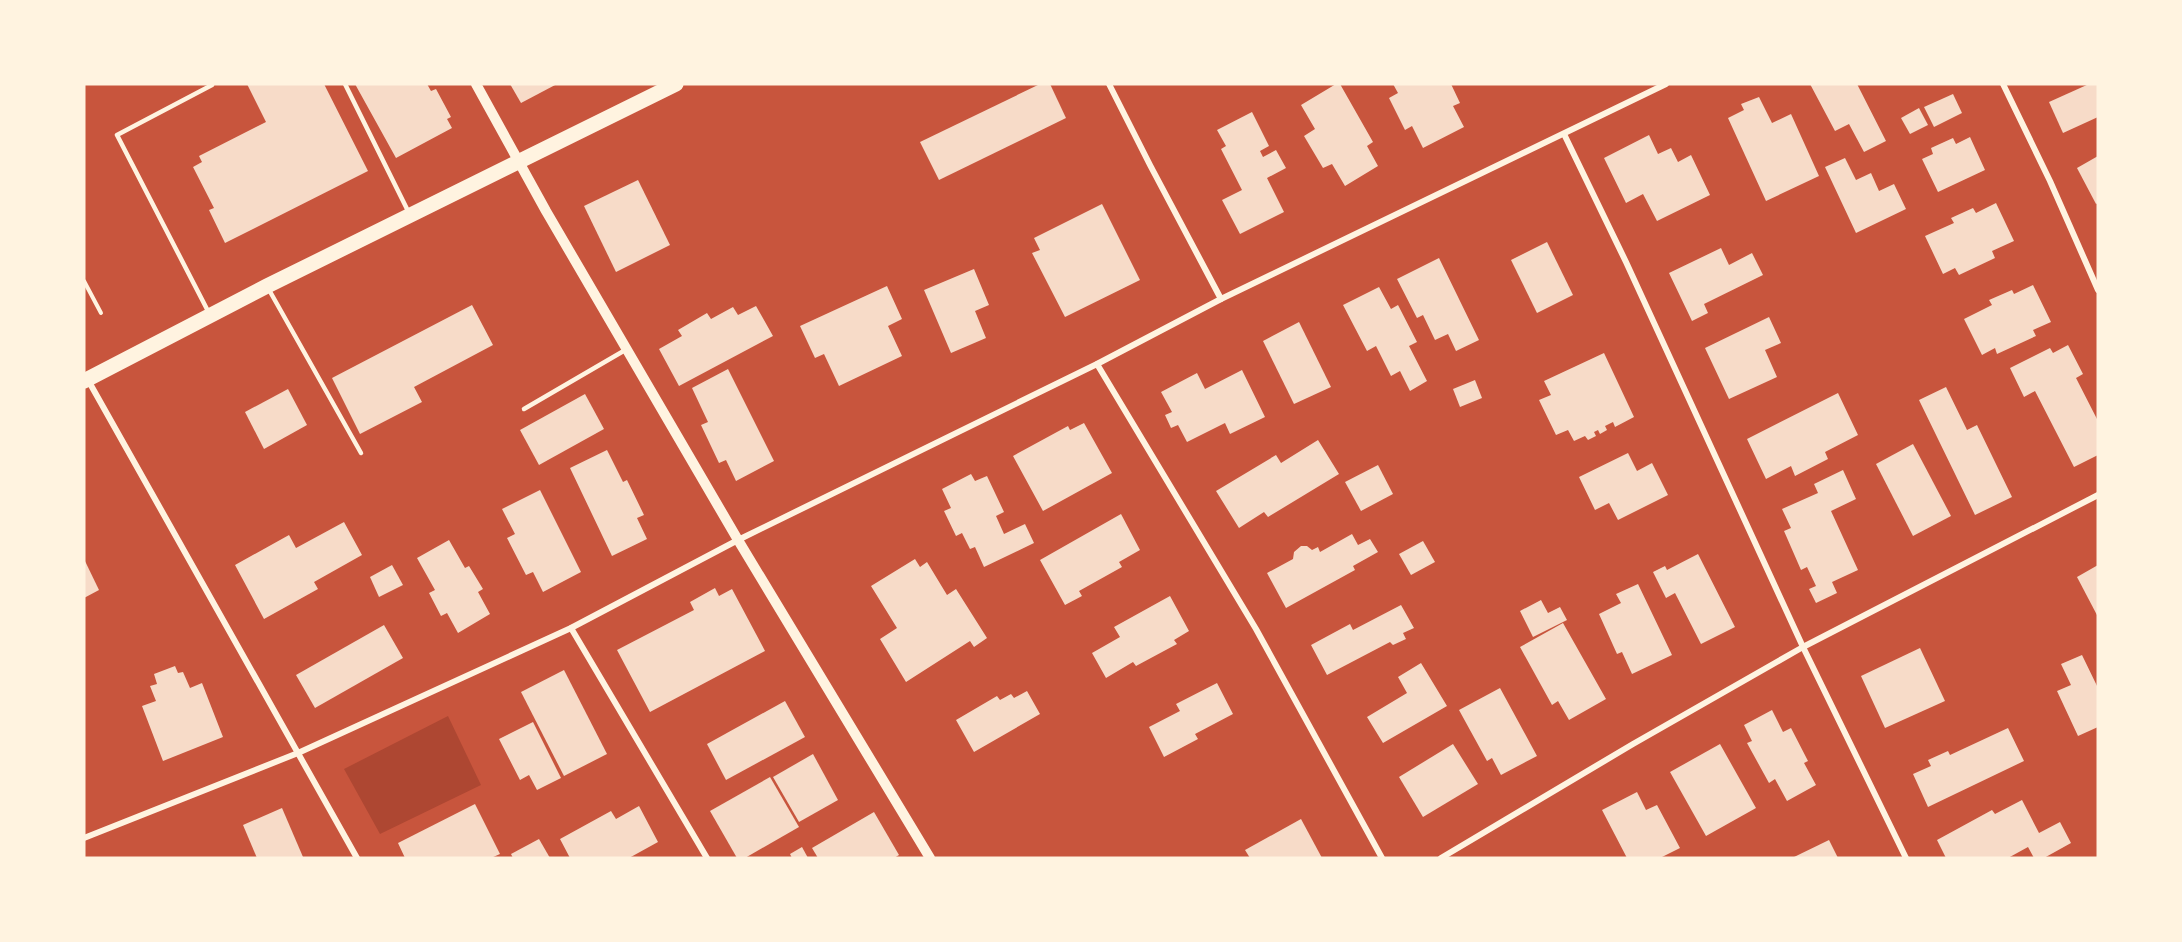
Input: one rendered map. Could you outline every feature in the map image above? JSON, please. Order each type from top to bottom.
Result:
[{"type":"main road","points":[[86,380],[410,214],[676,84]]},
{"type":"street","points":[[476,84],[518,161],[738,540],[930,858]]},
{"type":"street","points":[[1109,84],[1221,299]]},
{"type":"street","points":[[84,838],[298,753],[571,628],[738,540],[1097,364],[1221,299],[1666,84]]},
{"type":"street","points":[[2003,84],[2050,181],[2098,290]]},
{"type":"street","points":[[1564,134],[1626,262],[1803,648],[1906,858]]},
{"type":"street","points":[[1097,364],[1256,629],[1382,858]]},
{"type":"street","points":[[86,380],[357,858]]},
{"type":"street","points":[[1441,858],[1633,744],[1803,648],[2098,495]]},
{"type":"street","points":[[571,628],[707,858]]},
{"type":"lane","points":[[345,84],[410,214]]},
{"type":"lane","points":[[210,315],[117,135],[212,85]]},
{"type":"lane","points":[[267,286],[360,453]]},
{"type":"lane","points":[[524,409],[627,349]]},
{"type":"path","points":[[84,281],[101,313]]},
{"type":"shaded area","points":[[448,716],[481,785],[380,834],[344,769]]},
{"type":"building","points":[[247,84],[324,84],[368,171],[225,243],[209,210],[214,208],[193,167],[202,162],[199,156],[266,122]]},
{"type":"building","points":[[355,84],[427,84],[431,91],[436,89],[451,117],[447,119],[452,128],[396,158]]},
{"type":"building","points":[[510,84],[557,84],[521,103]]},
{"type":"building","points":[[1040,84],[1050,84],[1066,118],[939,180],[920,142]]},
{"type":"building","points":[[1336,84],[1340,84],[1373,142],[1367,146],[1378,166],[1345,186],[1332,164],[1323,168],[1304,136],[1315,129],[1301,105]]},
{"type":"building","points":[[1393,84],[1451,84],[1460,103],[1453,106],[1464,127],[1423,148],[1412,126],[1405,130],[1389,98],[1398,93]]},
{"type":"building","points":[[1810,84],[1857,84],[1886,141],[1864,152],[1849,124],[1835,131]]},
{"type":"building","points":[[2089,84],[2098,84],[2098,117],[2063,133],[2049,102]]},
{"type":"building","points":[[1953,94],[1962,113],[1934,127],[1924,107]]},
{"type":"building","points":[[1759,97],[1772,123],[1791,114],[1819,176],[1766,201],[1728,118],[1744,110],[1741,104]]},
{"type":"building","points":[[1919,108],[1928,125],[1910,134],[1901,118]]},
{"type":"building","points":[[1252,112],[1269,146],[1260,151],[1263,157],[1276,150],[1286,168],[1267,178],[1284,212],[1240,234],[1222,200],[1242,190],[1221,149],[1226,146],[1217,130]]},
{"type":"building","points":[[1649,135],[1658,154],[1671,148],[1678,162],[1691,155],[1710,195],[1657,221],[1643,194],[1626,203],[1604,158]]},
{"type":"building","points":[[1970,137],[1985,170],[1938,192],[1922,159],[1933,154],[1931,148],[1953,138],[1956,144]]},
{"type":"building","points":[[2098,156],[2098,203],[2096,204],[2077,168]]},
{"type":"building","points":[[1845,158],[1856,180],[1871,173],[1879,191],[1894,184],[1906,209],[1856,233],[1825,167]]},
{"type":"building","points":[[638,180],[670,245],[616,272],[584,206]]},
{"type":"building","points":[[1996,203],[2014,241],[1992,251],[1995,258],[1959,275],[1955,268],[1943,274],[1925,236],[1954,223],[1951,218],[1973,208],[1976,213]]},
{"type":"building","points":[[1102,204],[1140,280],[1065,317],[1032,253],[1040,250],[1034,238]]},
{"type":"building","points":[[1547,242],[1573,295],[1537,313],[1511,260]]},
{"type":"building","points":[[1721,248],[1729,265],[1752,253],[1763,275],[1704,304],[1708,313],[1692,321],[1669,273]]},
{"type":"building","points":[[1439,258],[1479,340],[1456,351],[1448,334],[1435,340],[1423,315],[1417,318],[1397,279]]},
{"type":"building","points":[[974,269],[989,305],[975,311],[986,338],[951,353],[924,290]]},
{"type":"building","points":[[2033,285],[2051,322],[2033,330],[2036,336],[1997,354],[1995,348],[1982,355],[1964,319],[1992,305],[1989,300],[2012,290],[2014,294]]},
{"type":"building","points":[[887,286],[902,319],[888,326],[902,356],[839,386],[824,354],[815,358],[800,326]]},
{"type":"building","points":[[1379,287],[1391,309],[1398,305],[1417,342],[1409,346],[1427,381],[1410,391],[1400,371],[1391,376],[1376,346],[1367,351],[1343,305]]},
{"type":"building","points":[[472,305],[493,345],[414,387],[422,402],[360,434],[332,378]]},
{"type":"building","points":[[756,306],[773,336],[679,386],[659,349],[682,336],[678,330],[707,313],[711,319],[733,307],[738,315]]},
{"type":"building","points":[[1769,317],[1781,343],[1765,350],[1777,377],[1729,399],[1705,348]]},
{"type":"building","points":[[1299,322],[1331,387],[1294,404],[1263,341]]},
{"type":"building","points":[[2068,345],[2083,374],[2076,378],[2098,421],[2098,455],[2074,467],[2035,391],[2024,397],[2010,368],[2050,348],[2053,353]]},
{"type":"building","points":[[1604,353],[1634,417],[1615,427],[1613,422],[1605,426],[1607,430],[1600,434],[1598,430],[1594,432],[1596,436],[1588,440],[1585,436],[1574,441],[1568,430],[1556,435],[1539,400],[1551,395],[1544,381]]},
{"type":"building","points":[[728,369],[774,461],[736,481],[726,460],[719,463],[701,425],[708,422],[692,388]]},
{"type":"building","points":[[1242,370],[1265,417],[1230,434],[1225,423],[1187,442],[1178,425],[1171,428],[1165,415],[1172,412],[1161,392],[1197,373],[1205,389]]},
{"type":"building","points":[[1475,380],[1482,398],[1460,407],[1453,389]]},
{"type":"building","points":[[1946,387],[1967,430],[1977,425],[2012,497],[1975,515],[1919,400]]},
{"type":"building","points":[[288,389],[307,425],[264,449],[245,412]]},
{"type":"building","points":[[1838,393],[1858,435],[1825,452],[1828,459],[1795,476],[1791,466],[1766,479],[1747,439]]},
{"type":"building","points":[[585,394],[604,429],[539,465],[520,430]]},
{"type":"building","points":[[1084,423],[1112,473],[1043,511],[1013,456],[1068,426],[1070,430]]},
{"type":"building","points":[[1318,440],[1339,474],[1268,517],[1264,512],[1239,528],[1216,491],[1276,455],[1281,463]]},
{"type":"building","points":[[1913,444],[1951,516],[1913,536],[1876,464]]},
{"type":"building","points":[[607,450],[623,482],[627,480],[644,515],[637,518],[647,539],[612,556],[570,468]]},
{"type":"building","points":[[1628,453],[1637,471],[1652,463],[1668,495],[1618,520],[1609,503],[1595,510],[1579,477]]},
{"type":"building","points":[[1378,465],[1393,494],[1361,511],[1345,482]]},
{"type":"building","points":[[1843,470],[1856,499],[1831,511],[1858,570],[1832,582],[1837,593],[1816,603],[1809,589],[1816,586],[1807,567],[1801,570],[1784,531],[1791,528],[1782,509],[1818,493],[1814,484]]},
{"type":"building","points":[[971,474],[975,481],[987,476],[1004,512],[996,516],[1004,534],[1025,524],[1034,543],[984,567],[975,547],[970,549],[962,533],[956,536],[944,511],[951,508],[942,489]]},
{"type":"building","points":[[540,490],[581,572],[543,592],[533,572],[526,575],[507,538],[515,534],[502,509]]},
{"type":"building","points":[[1121,514],[1140,550],[1119,562],[1122,567],[1079,591],[1082,596],[1065,605],[1040,560]]},
{"type":"building","points":[[344,522],[362,555],[314,582],[318,589],[264,619],[235,565],[289,535],[296,548]]},
{"type":"building","points":[[1352,534],[1358,545],[1370,539],[1378,552],[1353,566],[1355,570],[1286,608],[1267,573],[1293,559],[1294,552],[1301,546],[1307,546],[1312,550],[1318,547],[1320,552]]},
{"type":"building","points":[[449,540],[465,568],[469,566],[483,589],[478,592],[490,614],[458,633],[447,613],[441,616],[429,593],[435,590],[417,558]]},
{"type":"building","points":[[1423,541],[1435,562],[1411,575],[1399,554]]},
{"type":"building","points":[[1698,554],[1735,627],[1701,644],[1675,593],[1666,598],[1653,572],[1665,566],[1667,570]]},
{"type":"building","points":[[84,559],[99,590],[84,598]]},
{"type":"building","points":[[915,559],[920,567],[927,562],[947,595],[956,589],[987,638],[974,647],[970,641],[906,682],[880,639],[897,628],[871,586]]},
{"type":"building","points":[[392,565],[403,585],[379,597],[370,577]]},
{"type":"building","points":[[2098,565],[2098,617],[2077,577]]},
{"type":"building","points":[[1638,584],[1672,655],[1632,674],[1622,652],[1617,654],[1599,614],[1621,603],[1616,594]]},
{"type":"building","points":[[715,588],[719,596],[732,589],[765,651],[650,712],[617,650],[694,610],[690,602]]},
{"type":"building","points":[[1170,596],[1189,631],[1174,640],[1177,644],[1136,666],[1133,662],[1106,678],[1092,653],[1120,637],[1114,627]]},
{"type":"building","points":[[1541,600],[1548,613],[1560,607],[1567,620],[1533,637],[1520,611]]},
{"type":"building","points":[[1401,605],[1414,628],[1403,633],[1406,639],[1393,645],[1390,642],[1327,675],[1311,645],[1350,624],[1353,630]]},
{"type":"building","points":[[1563,623],[1606,699],[1569,720],[1558,701],[1552,705],[1520,647]]},
{"type":"building","points":[[384,625],[403,658],[315,708],[296,675]]},
{"type":"building","points":[[1920,648],[1945,701],[1885,728],[1861,676]]},
{"type":"building","points":[[2082,655],[2098,688],[2098,727],[2078,736],[2057,691],[2071,685],[2061,664]]},
{"type":"building","points":[[1421,663],[1447,706],[1383,743],[1367,717],[1407,693],[1398,677]]},
{"type":"building","points":[[175,666],[178,673],[183,672],[190,688],[202,683],[223,737],[163,761],[142,706],[156,701],[150,686],[157,684],[154,674]]},
{"type":"building","points":[[564,670],[607,754],[564,776],[521,692]]},
{"type":"building","points":[[1217,683],[1233,714],[1195,734],[1198,739],[1164,757],[1149,727],[1180,711],[1176,704]]},
{"type":"building","points":[[1500,688],[1537,756],[1501,775],[1492,758],[1487,761],[1459,710]]},
{"type":"building","points":[[1027,691],[1040,714],[974,752],[956,720],[997,696],[1000,700],[1011,694],[1014,698]]},
{"type":"building","points":[[785,701],[805,737],[726,780],[707,744]]},
{"type":"building","points":[[1772,710],[1783,732],[1791,728],[1808,761],[1804,763],[1816,785],[1787,801],[1775,779],[1769,783],[1747,743],[1752,741],[1744,725]]},
{"type":"building","points":[[533,722],[561,778],[537,790],[529,775],[520,780],[499,739]]},
{"type":"building","points":[[2008,728],[2024,761],[1928,807],[1913,774],[1931,766],[1928,760],[1948,751],[1950,755]]},
{"type":"building","points":[[1453,744],[1478,784],[1423,817],[1399,777]]},
{"type":"building","points":[[1720,744],[1756,808],[1706,836],[1670,772]]},
{"type":"building","points":[[813,754],[838,800],[799,822],[773,777]]},
{"type":"building","points":[[770,777],[799,827],[745,858],[737,858],[710,811]]},
{"type":"building","points":[[1637,792],[1646,810],[1657,805],[1680,848],[1660,858],[1627,858],[1602,810]]},
{"type":"building","points":[[2022,800],[2039,833],[2060,822],[2071,843],[2044,858],[2034,858],[2028,847],[2008,858],[1946,858],[1937,840],[1992,810],[1995,814]]},
{"type":"building","points":[[475,804],[500,854],[491,858],[405,858],[398,843]]},
{"type":"building","points":[[639,806],[658,842],[629,858],[570,858],[560,839],[611,811],[616,819]]},
{"type":"building","points":[[282,808],[303,857],[257,858],[243,825]]},
{"type":"building","points":[[874,812],[899,855],[894,858],[818,858],[812,848]]},
{"type":"building","points":[[1301,819],[1322,858],[1250,858],[1245,850]]},
{"type":"building","points":[[539,839],[550,858],[513,858],[511,854]]},
{"type":"building","points":[[1829,840],[1838,858],[1792,858]]},
{"type":"building","points":[[802,847],[808,858],[792,858],[790,854]]}]
